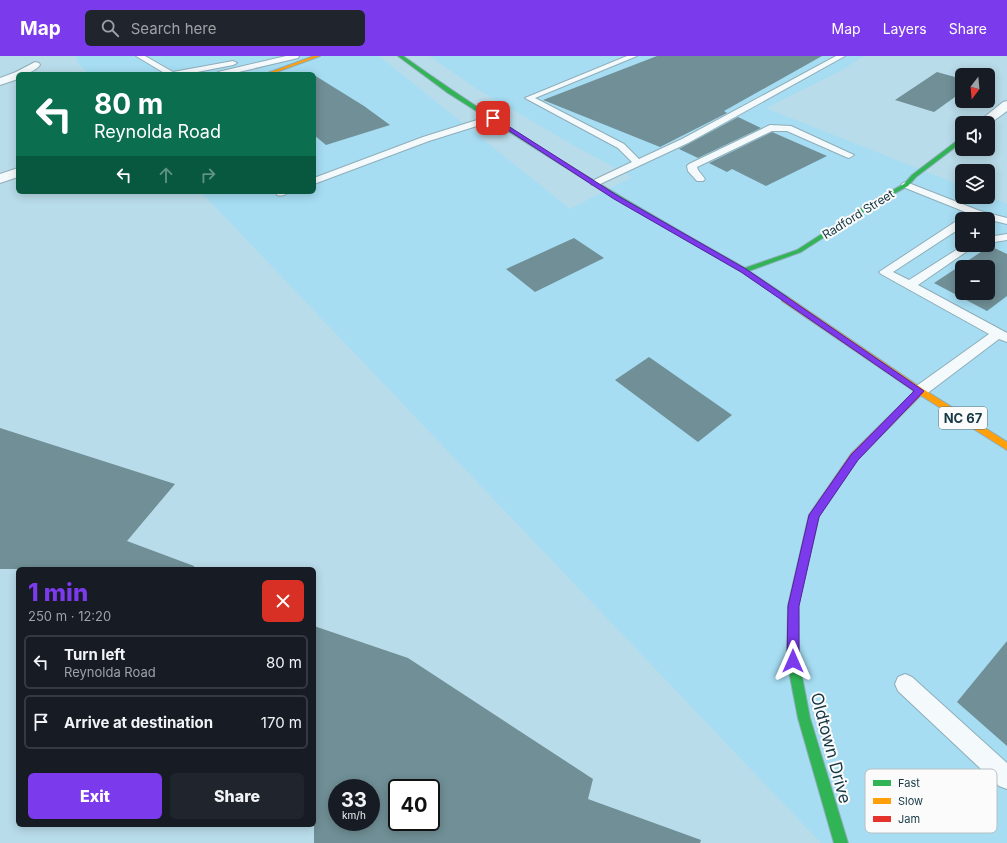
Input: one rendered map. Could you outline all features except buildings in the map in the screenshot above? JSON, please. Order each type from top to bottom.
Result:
[{"type":"main road","points":[[271,72],[302,58],[318,56]]},
{"type":"main road","name":"NC 67","points":[[400,56],[450,92],[595,183],[616,198],[744,271],[920,391],[1007,446]]},
{"type":"main road","name":"Radford Street","points":[[744,271],[799,251],[875,202],[906,186],[914,176],[955,144]]},
{"type":"main road","name":"Oldtown Drive","points":[[840,843],[804,718],[793,661],[793,606],[814,515],[854,457],[920,391]]},
{"type":"street","points":[[23,72],[35,65]]},
{"type":"street","points":[[0,82],[16,75]]},
{"type":"street","points":[[992,116],[1007,105]]},
{"type":"street","points":[[0,179],[16,173]]},
{"type":"lane","points":[[140,56],[168,72]]},
{"type":"lane","points":[[229,72],[295,56]]},
{"type":"lane","points":[[633,56],[529,98],[621,146],[638,163]]},
{"type":"lane","points":[[595,183],[685,141],[841,56]]},
{"type":"lane","points":[[185,72],[244,60]]},
{"type":"lane","points":[[316,180],[426,139],[493,118]]},
{"type":"lane","points":[[700,179],[693,171],[692,166],[770,128],[788,128],[849,155]]},
{"type":"lane","points":[[906,186],[962,212]]},
{"type":"lane","points":[[995,219],[1007,221]]},
{"type":"lane","points":[[920,391],[1003,336],[885,272],[955,227]]},
{"type":"lane","points":[[995,239],[1007,237]]},
{"type":"lane","points":[[910,285],[960,252]]},
{"type":"lane","points":[[905,684],[1007,778]]},
{"type":"shaded area","points":[[76,56],[379,56],[570,209],[632,177],[573,145],[477,89],[429,56],[864,56],[842,70],[766,108],[955,183],[955,204],[995,204],[995,199],[1007,204],[1007,843],[821,843],[203,194],[316,194],[316,72],[87,72],[77,62]]},
{"type":"traffic: fast","points":[[400,56],[450,92],[616,197],[744,271],[785,299]]},
{"type":"traffic: fast","points":[[744,271],[799,251],[875,202],[906,185],[914,176],[955,144]]},
{"type":"traffic: fast","points":[[823,502],[814,515],[793,606],[793,661],[804,718],[841,843]]},
{"type":"traffic: slow","points":[[273,72],[318,56]]},
{"type":"traffic: slow","points":[[785,299],[920,391],[1007,446]]},
{"type":"traffic: jam","points":[[823,502],[854,457],[920,391]]},
{"type":"route","points":[[493,118],[616,198],[744,271],[920,391],[854,457],[814,515],[793,606],[793,661]]}]
